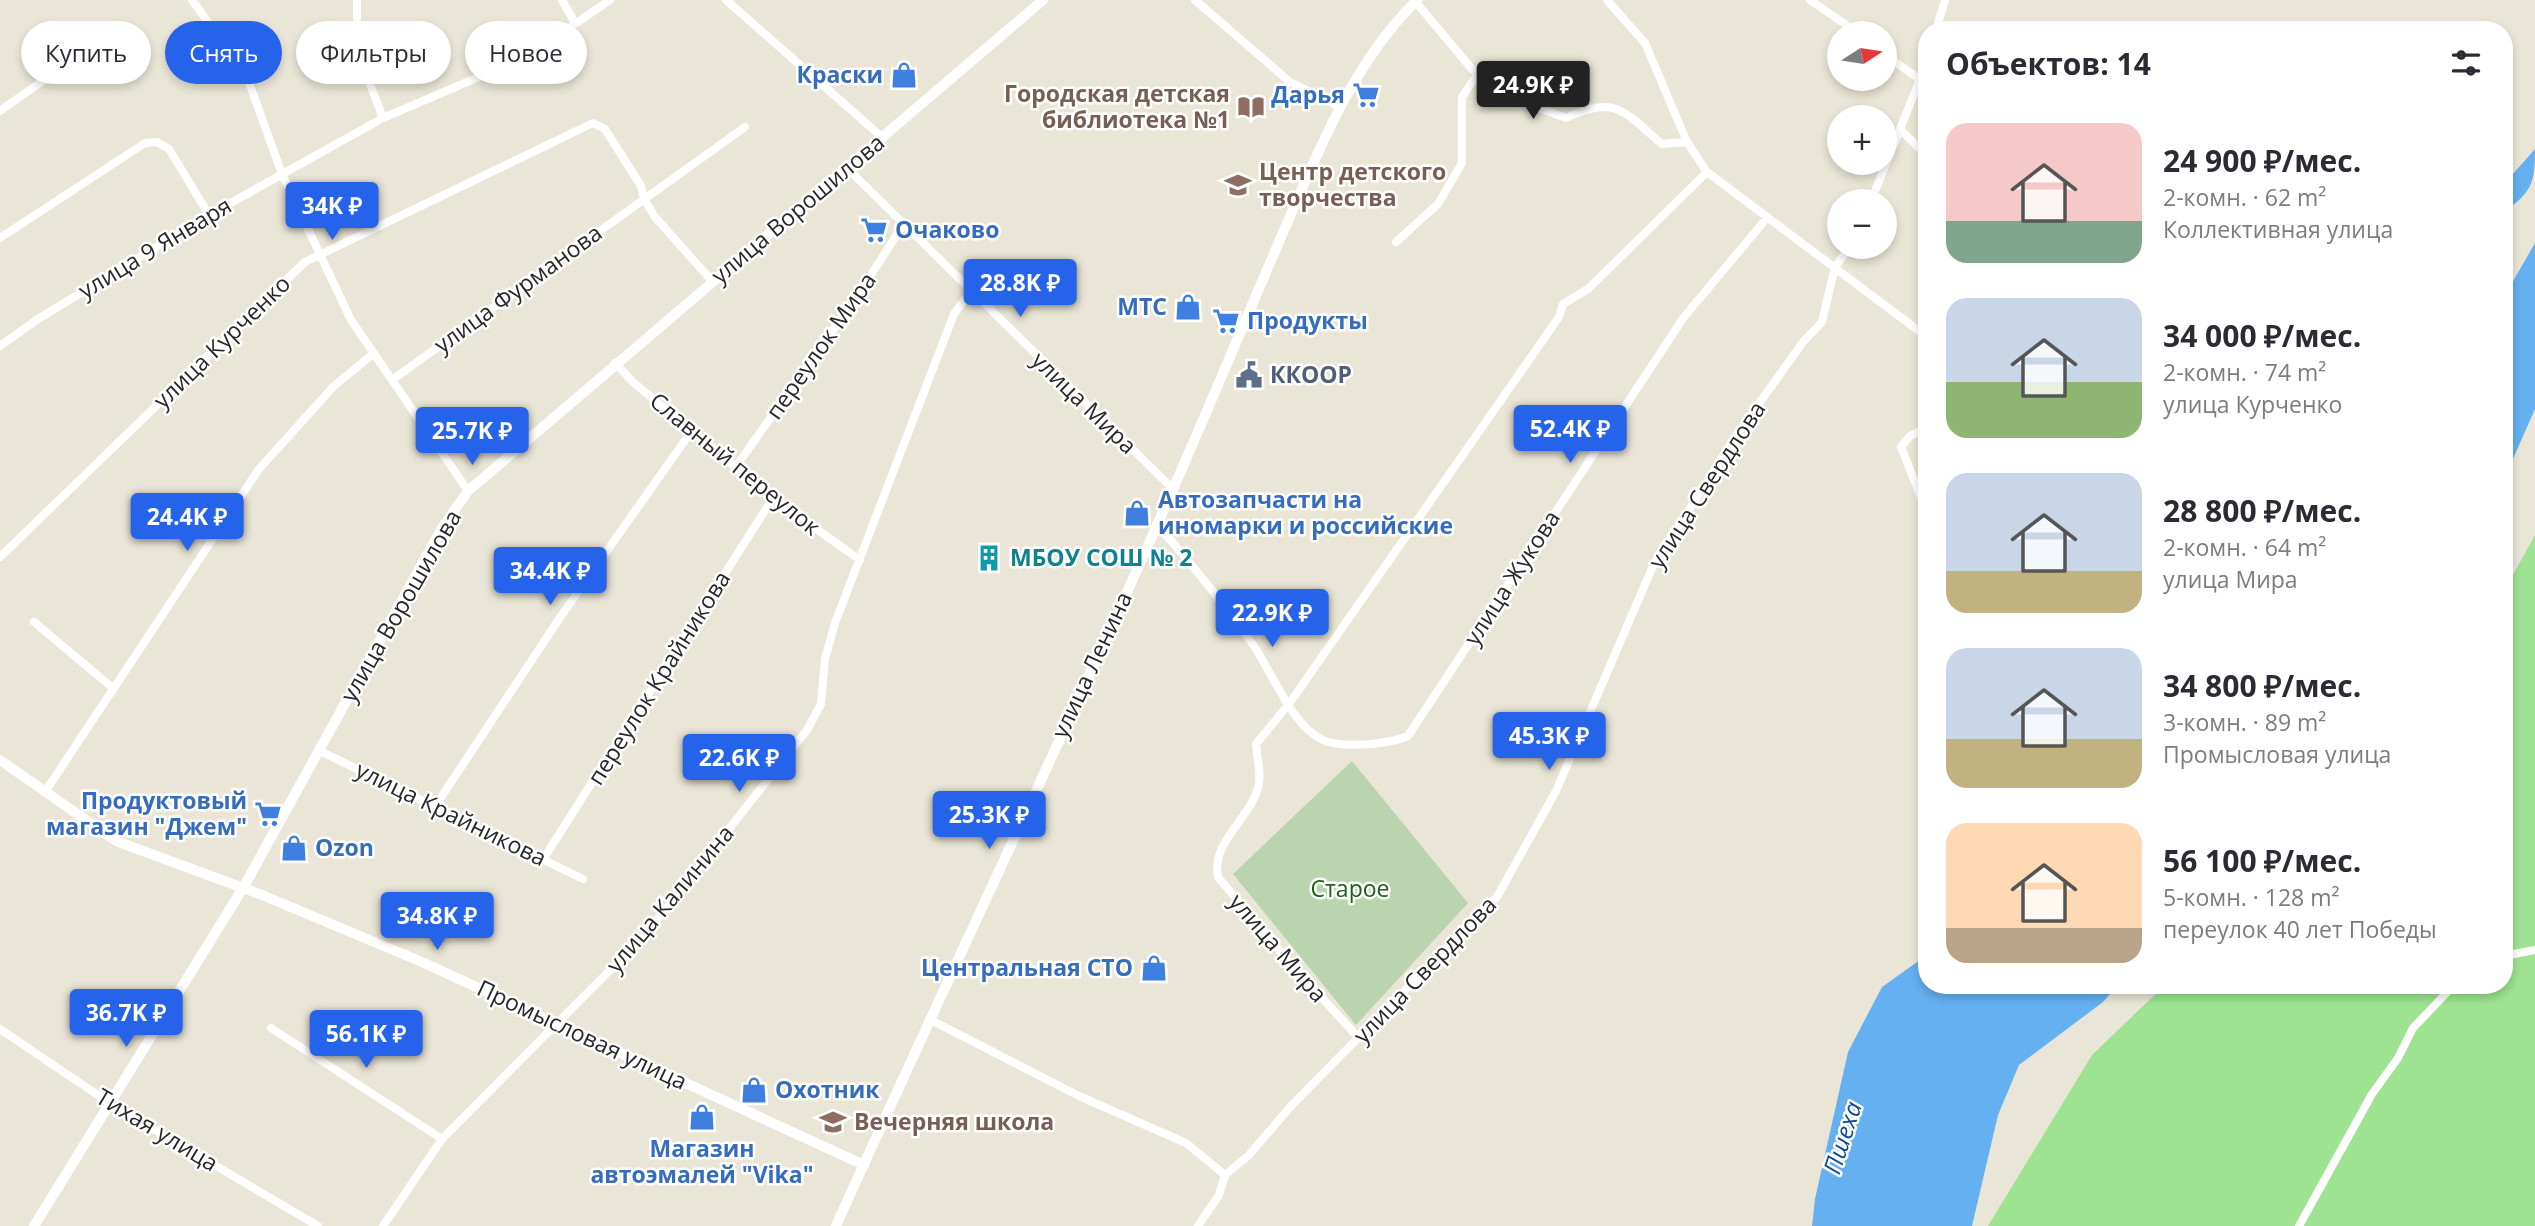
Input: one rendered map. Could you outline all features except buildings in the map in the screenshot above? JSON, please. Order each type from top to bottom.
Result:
[{"type":"main road","name":"улица Ворошилова","points":[[34,1226],[243,888],[442,528],[468,491],[1043,0]]},
{"type":"main road","name":"улица Ленина","points":[[836,1226],[1173,489],[1340,107],[1392,26],[1415,1]]},
{"type":"street","points":[[192,0],[247,77],[282,174],[351,320],[468,491]]},
{"type":"street","points":[[357,0],[357,50],[383,118]]},
{"type":"street","points":[[562,0],[574,21]]},
{"type":"street","name":"улица 9 Января","points":[[578,21],[610,0]]},
{"type":"street","points":[[726,0],[883,138]]},
{"type":"street","points":[[1195,0],[1290,82],[1340,107]]},
{"type":"street","points":[[1607,0],[1645,43],[1687,142],[1707,172],[1766,219],[1835,267],[1867,295],[1918,328]]},
{"type":"street","points":[[1810,0],[1841,21]]},
{"type":"street","points":[[1939,21],[1945,0]]},
{"type":"street","points":[[1415,1],[1477,75],[1501,94],[1566,118],[1587,108],[1605,105],[1622,111],[1662,144],[1687,142]]},
{"type":"street","points":[[1876,189],[1901,130],[1918,78],[1897,63]]},
{"type":"street","points":[[1396,242],[1438,204],[1462,163],[1461,97],[1477,75]]},
{"type":"street","name":"улица 9 Января","points":[[0,346],[38,319],[209,215],[383,118],[465,83]]},
{"type":"street","points":[[0,111],[38,84]]},
{"type":"street","name":"улица Курченко","points":[[0,557],[305,262],[321,253],[593,123],[605,130],[641,186],[645,199]]},
{"type":"street","name":"улица Фурманова","points":[[392,380],[745,127]]},
{"type":"street","points":[[1901,130],[1918,147]]},
{"type":"street","points":[[0,238],[145,144],[157,142],[169,149],[209,215]]},
{"type":"street","name":"улица Мира","points":[[847,168],[1173,489]]},
{"type":"street","name":"улица Мира","points":[[1359,1038],[1296,970],[1219,877],[1216,865],[1226,839],[1259,787],[1255,744],[1289,704],[1559,317],[1563,304],[1588,289],[1707,172]]},
{"type":"street","points":[[645,199],[655,216],[712,281]]},
{"type":"street","name":"улица Жукова","points":[[1289,704],[1311,733],[1326,742],[1394,742],[1408,736],[1684,317],[1766,219]]},
{"type":"street","name":"переулок Мира","points":[[737,465],[858,295],[904,225]]},
{"type":"street","name":"улица Свердлова","points":[[1198,1226],[1219,1195],[1225,1175],[1249,1155],[1291,1106],[1497,897],[1556,791],[1653,566],[1738,433],[1803,342],[1822,322],[1835,267],[1841,259]]},
{"type":"street","name":"улица Калинина","points":[[383,1226],[442,1139],[646,934],[807,730],[821,704],[825,659],[860,560],[954,314],[971,291]]},
{"type":"street","points":[[45,792],[259,469],[334,386],[374,353]]},
{"type":"street","name":"Славный переулок","points":[[615,363],[634,383],[737,465],[773,498],[860,560]]},
{"type":"street","points":[[436,805],[561,616],[693,429]]},
{"type":"street","points":[[1918,432],[1910,436],[1901,447],[1918,490]]},
{"type":"street","name":"переулок Крайникова","points":[[544,858],[773,498]]},
{"type":"street","points":[[1156,524],[1254,648],[1289,704]]},
{"type":"street","points":[[34,622],[114,689]]},
{"type":"street","name":"улица Крайникова","points":[[318,750],[436,805],[583,879]]},
{"type":"street","name":"Промысловая улица","points":[[0,760],[116,841],[243,888],[559,1023],[864,1164]]},
{"type":"street","points":[[2513,954],[2535,950]]},
{"type":"street","points":[[2299,1226],[2372,1094],[2398,1058],[2413,1028],[2445,994]]},
{"type":"street","points":[[929,1019],[1079,1096],[1186,1143],[1225,1175]]},
{"type":"street","points":[[271,1028],[442,1139]]},
{"type":"street","name":"Тихая улица","points":[[0,1029],[111,1104],[318,1226]]},
{"type":"green space","points":[[2535,535],[2535,1226],[1988,1226],[2092,1055],[2156,994],[2513,994],[2513,575]]},
{"type":"green space","name":"Старое","points":[[1352,761],[1468,903],[1356,1025],[1233,874]]},
{"type":"water","points":[[2535,149],[2533,179],[2526,192],[2513,205],[2513,174]]},
{"type":"water","points":[[2535,243],[2535,409],[2513,459],[2513,281]]},
{"type":"water","name":"Пшеха","points":[[1918,961],[1918,994],[2110,994],[2019,1065],[1998,1115],[1972,1226],[1812,1226],[1815,1199],[1848,1052],[1882,987]]},
{"type":"place","name":"Краски","points":[[904,75]]},
{"type":"place","name":"Дарья","points":[[1366,95]]},
{"type":"place","name":"Городская детская библиотека №1","points":[[1251,107]]},
{"type":"place","name":"Центр детского творчества","points":[[1238,185]]},
{"type":"place","name":"Очаково","points":[[874,230]]},
{"type":"place","name":"МТС","points":[[1188,307]]},
{"type":"place","name":"Продукты","points":[[1226,321]]},
{"type":"place","name":"ККООР","points":[[1249,375]]},
{"type":"place","name":"Автозапчасти на иномарки и российские","points":[[1137,513]]},
{"type":"place","name":"МБОУ СОШ № 2","points":[[989,558]]},
{"type":"place","name":"Продуктовый магазин \"Джем\"","points":[[268,814]]},
{"type":"place","name":"Ozon","points":[[294,848]]},
{"type":"place","name":"Центральная СТО","points":[[1154,968]]},
{"type":"place","name":"Охотник","points":[[754,1090]]},
{"type":"place","name":"Магазин автоэмалей \"Vika\"","points":[[702,1117]]},
{"type":"place","name":"Вечерняя школа","points":[[833,1122]]}]
